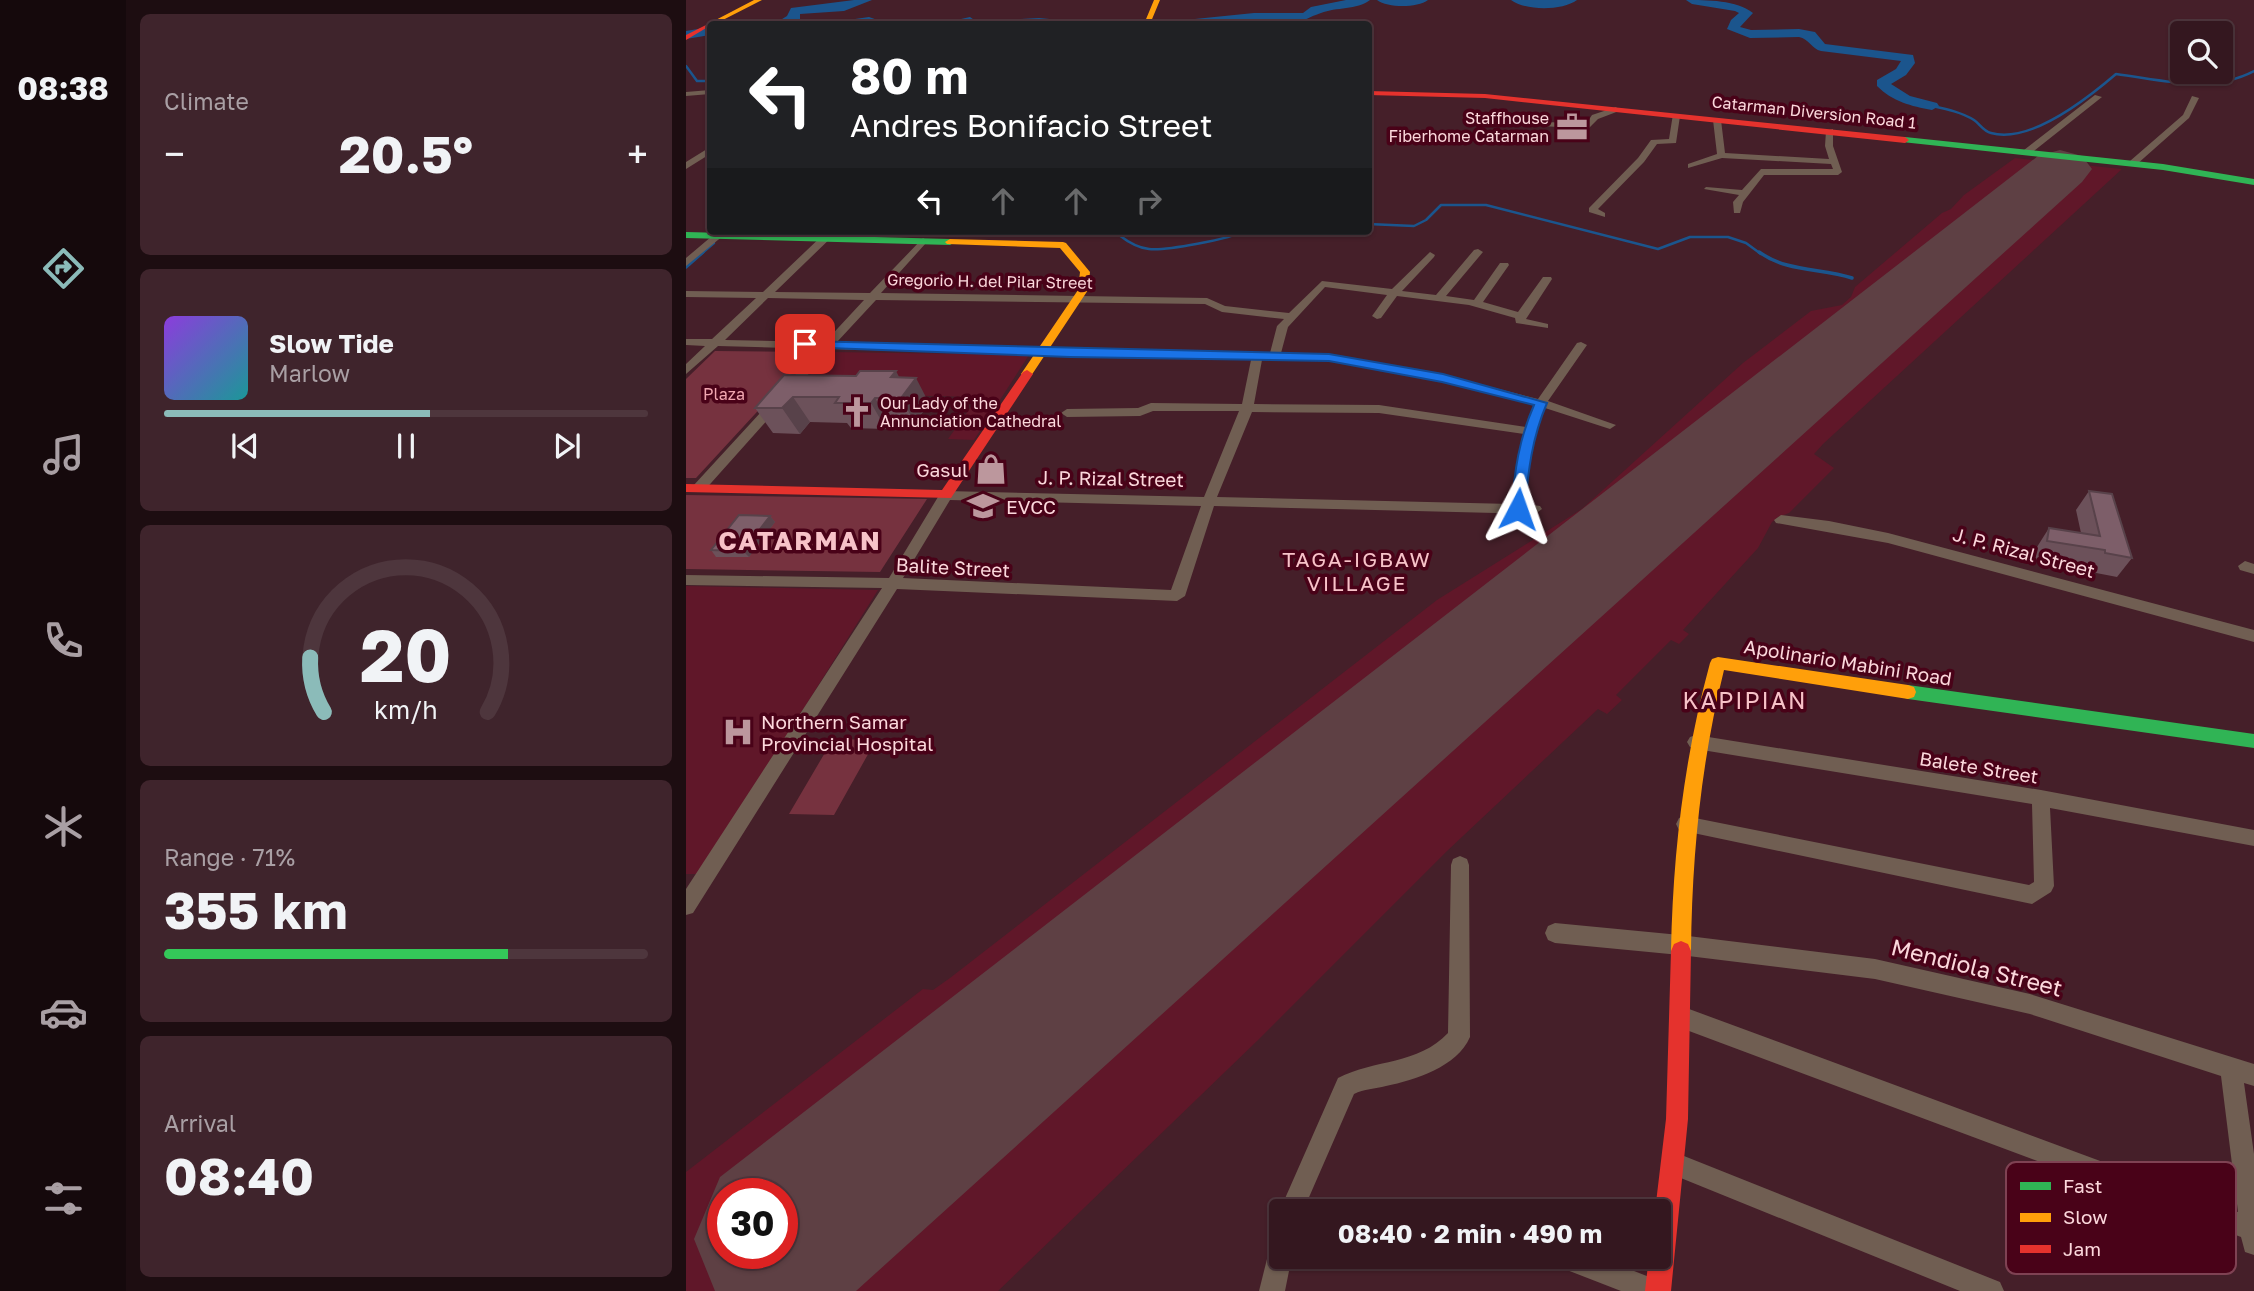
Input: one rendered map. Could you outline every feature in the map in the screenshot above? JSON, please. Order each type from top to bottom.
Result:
[{"type":"main road","points":[[717,21],[760,0]]},
{"type":"main road","points":[[1148,21],[1157,0]]},
{"type":"main road","points":[[686,38],[707,26]]},
{"type":"main road","name":"Catarman Diversion Road 1","points":[[1372,93],[1485,96],[1616,109],[2133,163],[2254,182]]},
{"type":"main road","points":[[686,235],[707,234]]},
{"type":"main road","points":[[829,235],[923,241],[1066,238],[1085,272],[1086,281],[1079,299],[946,495]]},
{"type":"main road","name":"J. P. Rizal Street","points":[[692,489],[946,495]]},
{"type":"main road","name":"Apolinario Mabini Road","points":[[1656,1291],[1674,1164],[1681,1017],[1680,945],[1685,824],[1696,743],[1718,663],[2022,710],[2254,741]]},
{"type":"street","points":[[686,94],[707,92]]},
{"type":"street","points":[[2027,152],[2098,97]]},
{"type":"street","points":[[2133,163],[2186,116],[2195,98]]},
{"type":"street","points":[[1512,122],[1588,127],[1595,117],[1616,109]]},
{"type":"street","points":[[1602,215],[1591,210],[1641,160],[1654,142],[1672,141],[1676,116]]},
{"type":"street","points":[[1717,120],[1721,155]]},
{"type":"street","points":[[1761,173],[1838,172],[1829,146],[1830,131]]},
{"type":"street","points":[[686,166],[707,153]]},
{"type":"street","points":[[1691,166],[1721,155],[1835,162]]},
{"type":"street","points":[[1737,211],[1738,202],[1761,173],[1767,158]]},
{"type":"street","points":[[1709,189],[1744,194]]},
{"type":"street","points":[[686,263],[720,235]]},
{"type":"street","points":[[686,370],[829,235]]},
{"type":"street","points":[[692,489],[923,241]]},
{"type":"street","points":[[1438,299],[1478,252]]},
{"type":"street","points":[[1377,316],[1430,255]]},
{"type":"street","points":[[1477,304],[1504,265]]},
{"type":"street","points":[[1544,326],[1520,321],[1547,279]]},
{"type":"street","points":[[1274,358],[1283,326],[1322,284],[1396,291],[1477,304],[1521,316]]},
{"type":"street","name":"Gregorio H. del Pilar Street","points":[[686,294],[1207,301],[1222,309],[1291,316]]},
{"type":"street","points":[[686,342],[1329,358],[1443,378],[1541,403],[1610,425]]},
{"type":"street","points":[[1518,509],[1529,431],[1541,403],[1581,345]]},
{"type":"street","points":[[1209,501],[1247,408],[1257,358]]},
{"type":"street","points":[[1068,413],[1140,412],[1152,407],[1379,409],[1529,431]]},
{"type":"street","points":[[686,906],[694,883],[893,583],[946,495]]},
{"type":"street","name":"J. P. Rizal Street","points":[[946,495],[1535,509]]},
{"type":"street","name":"Balite Street","points":[[686,580],[893,583],[1177,596],[1209,501]]},
{"type":"street","name":"J. P. Rizal Street","points":[[1781,520],[1888,538],[2254,636]]},
{"type":"street","name":"Balete Street","points":[[1696,743],[2041,798],[2254,838]]},
{"type":"street","points":[[1685,824],[2032,895],[2043,886],[2041,798]]},
{"type":"street","points":[[1296,1199],[1346,1086],[1363,1076],[1386,1075],[1437,1058],[1448,1051],[1459,1037],[1460,865]]},
{"type":"street","name":"Mendiola Street","points":[[1555,933],[1875,969],[2030,1004],[2254,1075]]},
{"type":"street","points":[[1681,1017],[2060,1162]]},
{"type":"street","points":[[2231,1067],[2253,1236],[2236,1229]]},
{"type":"street","points":[[1674,1164],[1991,1291]]},
{"type":"street","points":[[1272,1291],[1277,1269]]},
{"type":"street","points":[[1598,1269],[1656,1291]]},
{"type":"shaded area","points":[[2015,158],[2122,169],[1823,444],[1814,454],[1834,468],[1789,513],[1772,522],[1758,548],[1683,630],[1689,634],[1679,644],[1671,640],[1616,695],[1622,700],[1607,714],[1598,709],[1447,851],[1257,1041],[998,1291],[686,1291],[686,1172],[923,989],[933,990],[950,978],[1437,600],[1582,509],[1743,363],[1811,311],[1842,305],[1851,297],[1855,287],[1942,213],[1951,209],[1964,195]]},
{"type":"shaded area","points":[[831,352],[1029,355],[974,440],[948,439],[978,397],[794,393]]},
{"type":"shaded area","name":"Northern Samar Provincial Hospital","points":[[686,586],[878,590],[700,874],[686,874]]},
{"type":"green space","name":"Plaza","points":[[715,351],[812,352],[696,478],[686,478],[686,379]]},
{"type":"green space","points":[[686,495],[927,499],[880,572],[686,569]]},
{"type":"green space","points":[[833,739],[876,740],[834,815],[789,814]]},
{"type":"building","points":[[860,371],[896,371],[891,377],[916,378],[901,398],[875,398],[871,403],[835,403],[839,397],[793,397],[782,408],[755,408],[784,375],[856,376]]},
{"type":"building","points":[[2089,491],[2112,494],[2132,558],[2105,553],[2105,550],[2047,541],[2049,528],[2100,536]]},
{"type":"building","points":[[739,515],[770,516],[743,551],[711,550]]},
{"type":"waterway","points":[[787,21],[796,17],[792,15],[795,11],[844,7],[866,0]]},
{"type":"waterway","points":[[1306,17],[1315,10],[1364,0]]},
{"type":"waterway","points":[[1383,0],[1422,0]]},
{"type":"waterway","points":[[1517,0],[1555,5],[1571,0]]},
{"type":"waterway","points":[[1692,0],[1739,8],[1747,13],[1735,23],[1733,29],[1750,34],[1799,33],[1810,35],[1821,47],[1908,58],[1908,63],[1901,72],[1882,83],[1905,99],[1932,106]]},
{"type":"waterway","points":[[1215,21],[1254,17],[1306,17]]},
{"type":"waterway","points":[[1292,21],[1306,17]]},
{"type":"waterway","points":[[686,35],[707,32]]},
{"type":"waterway","points":[[686,66],[697,81],[707,81]]},
{"type":"waterway","points":[[1932,106],[1969,117],[1988,132],[2006,135],[2023,132],[2058,117],[2116,74],[2203,84],[2237,78],[2254,71]]},
{"type":"waterway","points":[[1372,224],[1414,226],[1426,220],[1441,205],[1486,205],[1658,249],[1690,237],[1728,237],[1746,243],[1761,254]]},
{"type":"waterway","points":[[1119,235],[1133,244],[1157,249],[1212,241],[1233,235]]},
{"type":"waterway","points":[[701,254],[714,243]]},
{"type":"waterway","points":[[686,267],[703,252]]},
{"type":"waterway","points":[[1759,252],[1781,263],[1852,278]]},
{"type":"runway","points":[[798,1226],[2060,169]]},
{"type":"traffic: fast","points":[[1905,140],[2163,167],[2254,182]]},
{"type":"traffic: fast","points":[[686,235],[950,242]]},
{"type":"traffic: fast","points":[[1908,692],[2254,741]]},
{"type":"traffic: slow","points":[[717,21],[759,0]]},
{"type":"traffic: slow","points":[[1148,21],[1157,0]]},
{"type":"traffic: slow","points":[[950,242],[1063,245]]},
{"type":"traffic: slow","points":[[1027,374],[1083,290],[1085,272],[1063,245]]},
{"type":"traffic: slow","points":[[1681,951],[1689,806],[1700,736],[1718,663],[1908,692]]},
{"type":"traffic: jam","points":[[686,38],[707,27]]},
{"type":"traffic: jam","points":[[1372,93],[1485,96],[1905,140]]},
{"type":"traffic: jam","points":[[686,488],[946,495],[1027,374]]},
{"type":"traffic: jam","points":[[1658,1291],[1677,1119],[1681,951]]},
{"type":"place","name":"Staffhouse Fiberhome Catarman","points":[[1572,127]]},
{"type":"place","name":"Our Lady of the Annunciation Cathedral","points":[[857,412]]},
{"type":"place","name":"Gasul","points":[[991,469]]},
{"type":"place","name":"EVCC","points":[[983,506]]},
{"type":"place","name":"Northern Samar Provincial Hospital","points":[[738,732]]},
{"type":"district","name":"CATARMAN","points":[[800,540]]},
{"type":"district","name":"TAGA-IGBAW VILLAGE","points":[[1357,571]]},
{"type":"district","name":"KAPIPIAN","points":[[1745,700]]},
{"type":"route","points":[[805,344],[1329,358],[1443,378],[1541,403],[1529,431],[1518,509]]}]
